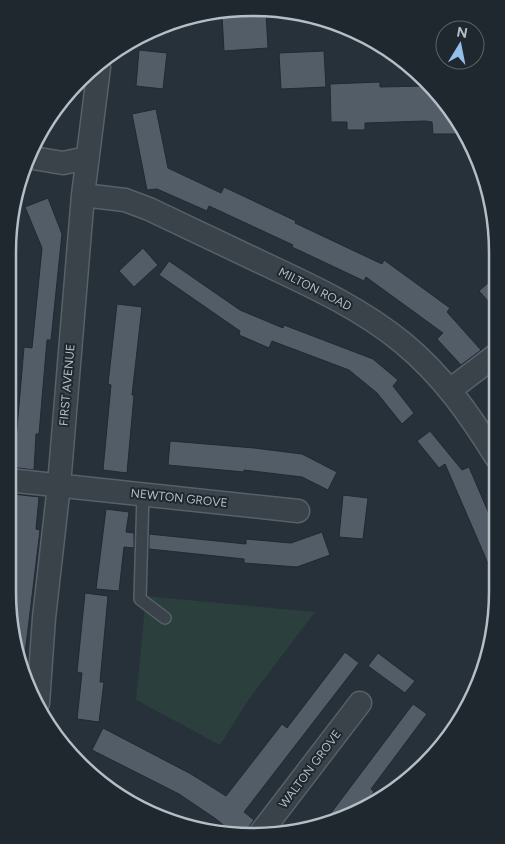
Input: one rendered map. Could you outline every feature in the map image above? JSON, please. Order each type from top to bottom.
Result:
[{"type":"street","name":"FIRST AVENUE","points":[[39,692],[44,618],[59,486],[83,196],[98,74]]},
{"type":"street","points":[[36,158],[63,163],[87,158]]},
{"type":"street","name":"MILTON ROAD","points":[[83,196],[126,200],[149,209],[341,300],[376,322],[405,344],[450,390],[466,410],[489,446]]},
{"type":"street","points":[[450,390],[489,360]]},
{"type":"street","name":"NEWTON GROVE","points":[[16,481],[298,511]]},
{"type":"street","name":"WALTON GROVE","points":[[265,827],[360,703]]},
{"type":"lane","points":[[143,494],[140,599],[164,618]]},
{"type":"green space","points":[[146,596],[315,612],[249,699],[220,745],[136,700]]},
{"type":"building","points":[[266,17],[268,48],[224,51],[222,18]]},
{"type":"building","points":[[139,50],[167,53],[163,89],[136,86]]},
{"type":"building","points":[[324,51],[326,87],[281,89],[279,53]]},
{"type":"building","points":[[380,82],[380,87],[421,86],[457,134],[433,134],[432,122],[425,121],[365,123],[365,130],[347,130],[347,122],[331,122],[330,84]]},
{"type":"building","points":[[156,109],[168,168],[221,193],[224,187],[382,264],[384,260],[450,308],[447,312],[481,350],[461,365],[437,339],[443,333],[366,277],[364,281],[209,206],[207,211],[157,189],[147,190],[132,114]]},
{"type":"building","points":[[48,198],[62,234],[51,340],[47,340],[39,434],[36,434],[34,470],[16,468],[16,440],[24,347],[32,348],[42,248],[25,207]]},
{"type":"building","points":[[143,248],[158,265],[134,287],[119,271]]},
{"type":"building","points":[[169,261],[240,310],[283,328],[284,325],[373,359],[398,380],[393,386],[414,413],[402,424],[377,393],[349,370],[272,341],[269,348],[239,335],[240,331],[159,275]]},
{"type":"building","points":[[489,282],[489,302],[479,291]]},
{"type":"building","points":[[117,304],[142,307],[132,395],[134,395],[127,473],[103,470],[111,385],[108,384]]},
{"type":"building","points":[[430,431],[462,470],[469,467],[489,514],[489,566],[445,464],[439,468],[417,441]]},
{"type":"building","points":[[170,441],[302,454],[337,472],[328,490],[302,477],[244,470],[244,472],[168,465]]},
{"type":"building","points":[[16,494],[39,497],[36,529],[40,530],[25,655],[18,622],[16,592]]},
{"type":"building","points":[[343,495],[368,498],[363,539],[339,537]]},
{"type":"building","points":[[106,509],[129,512],[126,532],[134,533],[134,548],[124,547],[119,591],[96,589]]},
{"type":"building","points":[[322,532],[330,555],[297,567],[244,563],[244,559],[149,549],[149,534],[246,544],[246,539],[291,543]]},
{"type":"building","points":[[85,593],[108,596],[100,682],[104,682],[99,722],[77,719],[82,673],[77,672]]},
{"type":"building","points":[[345,652],[359,663],[244,812],[254,820],[248,828],[225,826],[179,794],[92,750],[103,728],[191,774],[226,796],[282,724],[287,728]]},
{"type":"building","points":[[378,653],[415,681],[405,693],[368,666]]},
{"type":"building","points":[[413,704],[427,714],[371,789],[374,792],[371,796],[330,814]]}]
